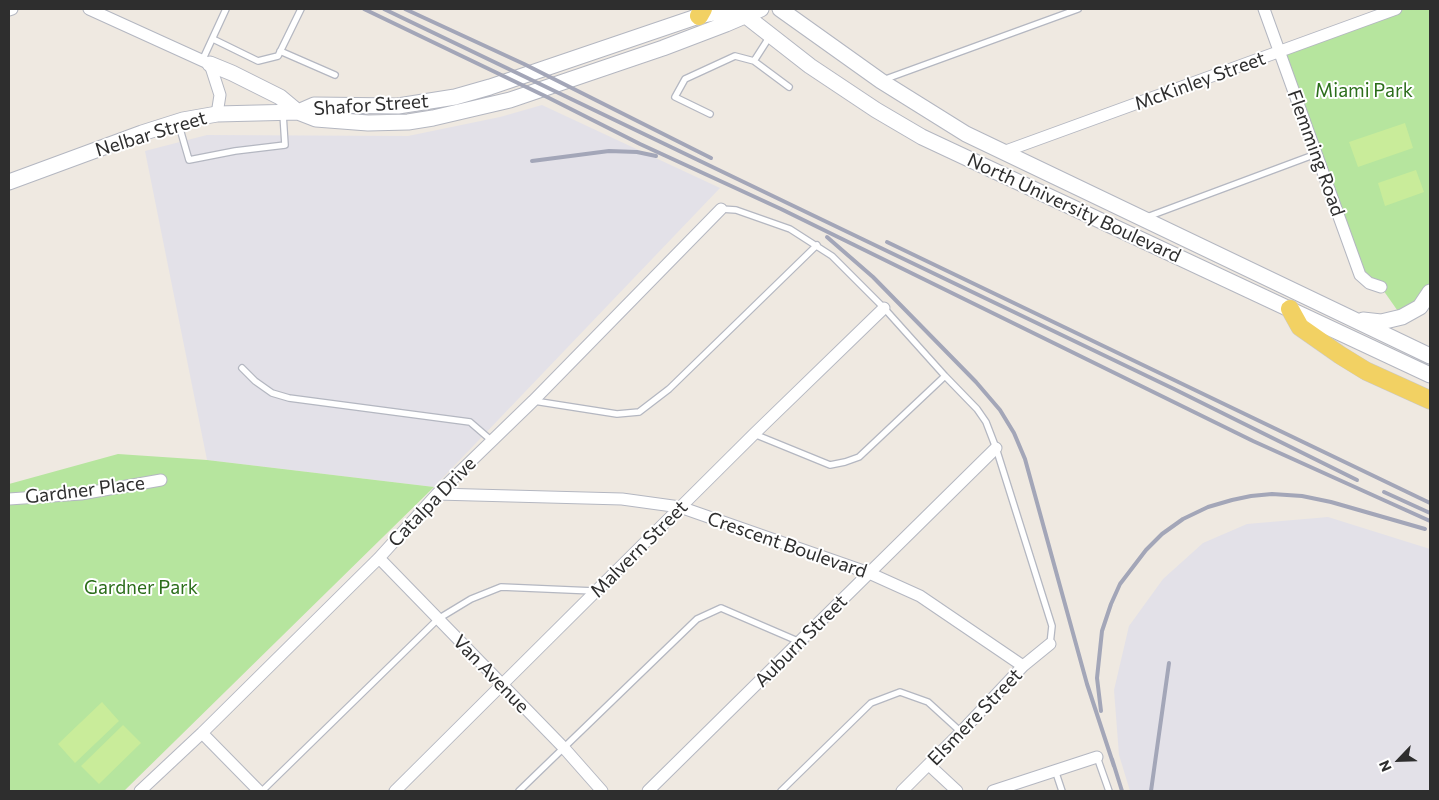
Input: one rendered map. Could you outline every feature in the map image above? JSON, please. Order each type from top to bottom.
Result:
[{"type":"main road","name":"Shafor Street","points":[[291,112],[314,105],[398,106],[454,97],[490,87],[701,12],[733,9]]},
{"type":"main road","name":"North University Boulevard","points":[[780,9],[881,81],[966,134],[1430,356]]},
{"type":"main road","name":"Shafor Street","points":[[291,112],[316,119],[368,123],[408,122],[433,118],[510,100],[663,48],[748,11]]},
{"type":"main road","name":"North University Boulevard","points":[[748,11],[771,34],[810,66],[876,110],[922,137],[1430,375]]},
{"type":"main road","points":[[206,63],[232,73],[280,97],[291,112]]},
{"type":"main road","name":"Nelbar Street","points":[[9,182],[142,133],[178,122],[217,114],[291,112]]},
{"type":"main road","points":[[1349,318],[1381,322],[1402,317],[1420,307],[1430,292]]},
{"type":"main road","points":[[1290,309],[1300,327],[1340,355],[1366,371],[1427,398]]},
{"type":"street","points":[[89,9],[206,63],[220,95],[217,114]]},
{"type":"street","name":"Flemming Road","points":[[1264,9],[1360,275],[1369,283],[1381,287]]},
{"type":"street","name":"McKinley Street","points":[[1003,152],[1396,9]]},
{"type":"street","name":"Catalpa Drive","points":[[140,791],[202,734],[379,558],[437,494],[533,401],[720,209]]},
{"type":"street","name":"Malvern Street","points":[[395,791],[680,507],[884,308]]},
{"type":"street","name":"Auburn Street","points":[[648,791],[996,448]]},
{"type":"street","name":"Gardner Place","points":[[9,499],[81,494],[161,480]]},
{"type":"street","name":"Crescent Boulevard","points":[[437,494],[622,500],[680,507],[869,574],[920,596],[1023,666]]},
{"type":"street","name":"Van Avenue","points":[[379,558],[564,748],[602,791]]},
{"type":"street","name":"Elsmere Street","points":[[902,791],[1023,666],[1050,644]]},
{"type":"street","points":[[202,734],[260,791]]},
{"type":"street","points":[[993,791],[1097,757]]},
{"type":"street","points":[[929,765],[957,791]]},
{"type":"lane","points":[[206,63],[213,39],[226,9]]},
{"type":"lane","points":[[213,39],[258,61],[278,56],[301,9]]},
{"type":"lane","points":[[881,81],[1078,9]]},
{"type":"lane","points":[[754,61],[771,34]]},
{"type":"lane","points":[[280,51],[335,75]]},
{"type":"lane","points":[[710,114],[675,97],[685,79],[734,56],[754,61],[789,87]]},
{"type":"lane","points":[[178,122],[189,160],[234,151],[285,145],[291,112]]},
{"type":"lane","points":[[1143,218],[1316,154]]},
{"type":"lane","points":[[720,209],[736,210],[790,230],[832,256],[884,308],[945,376],[977,408],[986,422],[996,448],[1052,626],[1050,644]]},
{"type":"lane","points":[[533,401],[617,414],[639,412],[669,389],[817,245]]},
{"type":"lane","points":[[242,368],[255,381],[272,393],[289,398],[470,422],[492,441]]},
{"type":"lane","points":[[754,434],[830,465],[845,462],[859,457],[945,376]]},
{"type":"lane","points":[[260,791],[438,619],[471,599],[501,587],[595,591]]},
{"type":"lane","points":[[519,791],[697,619],[721,608],[800,642]]},
{"type":"lane","points":[[781,791],[871,704],[900,692],[928,702],[961,732]]},
{"type":"lane","points":[[1097,757],[1109,791]]},
{"type":"lane","points":[[1055,770],[1062,791]]},
{"type":"shaded area","points":[[542,105],[720,188],[434,487],[207,460],[145,151],[207,135],[408,136],[500,117]]},
{"type":"shaded area","points":[[1328,517],[1430,549],[1430,791],[1130,791],[1119,755],[1114,690],[1129,626],[1163,579],[1203,543],[1247,524]]},
{"type":"green space","name":"Miami Park","points":[[1396,9],[1430,9],[1430,292],[1402,317],[1381,287],[1369,283],[1280,52]]},
{"type":"green space","points":[[1405,123],[1413,148],[1358,167],[1349,142]]},
{"type":"green space","points":[[1416,170],[1424,192],[1385,206],[1378,183]]},
{"type":"green space","name":"Gardner Park","points":[[118,454],[207,460],[434,487],[124,791],[9,791],[9,484]]},
{"type":"green space","points":[[102,702],[119,721],[75,763],[58,744]]},
{"type":"green space","points":[[123,725],[141,743],[99,784],[81,766]]},
{"type":"railway","points":[[364,9],[640,144],[781,209],[1253,441],[1430,521]]},
{"type":"railway","points":[[384,9],[1174,389],[1357,480]]},
{"type":"railway","points":[[405,9],[524,64],[711,158]]},
{"type":"railway","points":[[532,161],[609,151],[637,152],[656,156]]},
{"type":"railway","points":[[827,237],[873,277],[976,382],[1000,410],[1014,433],[1025,459],[1087,684],[1114,766]]},
{"type":"railway","points":[[887,242],[1430,503]]},
{"type":"railway","points":[[1384,492],[1430,513]]},
{"type":"railway","points":[[1101,711],[1097,678],[1102,631],[1111,604],[1120,584],[1146,550],[1162,534],[1183,519],[1208,507],[1232,500],[1272,494],[1302,496],[1331,502],[1425,529]]},
{"type":"railway","points":[[1151,791],[1169,663]]},
{"type":"railway","points":[[1112,759],[1122,791]]}]
